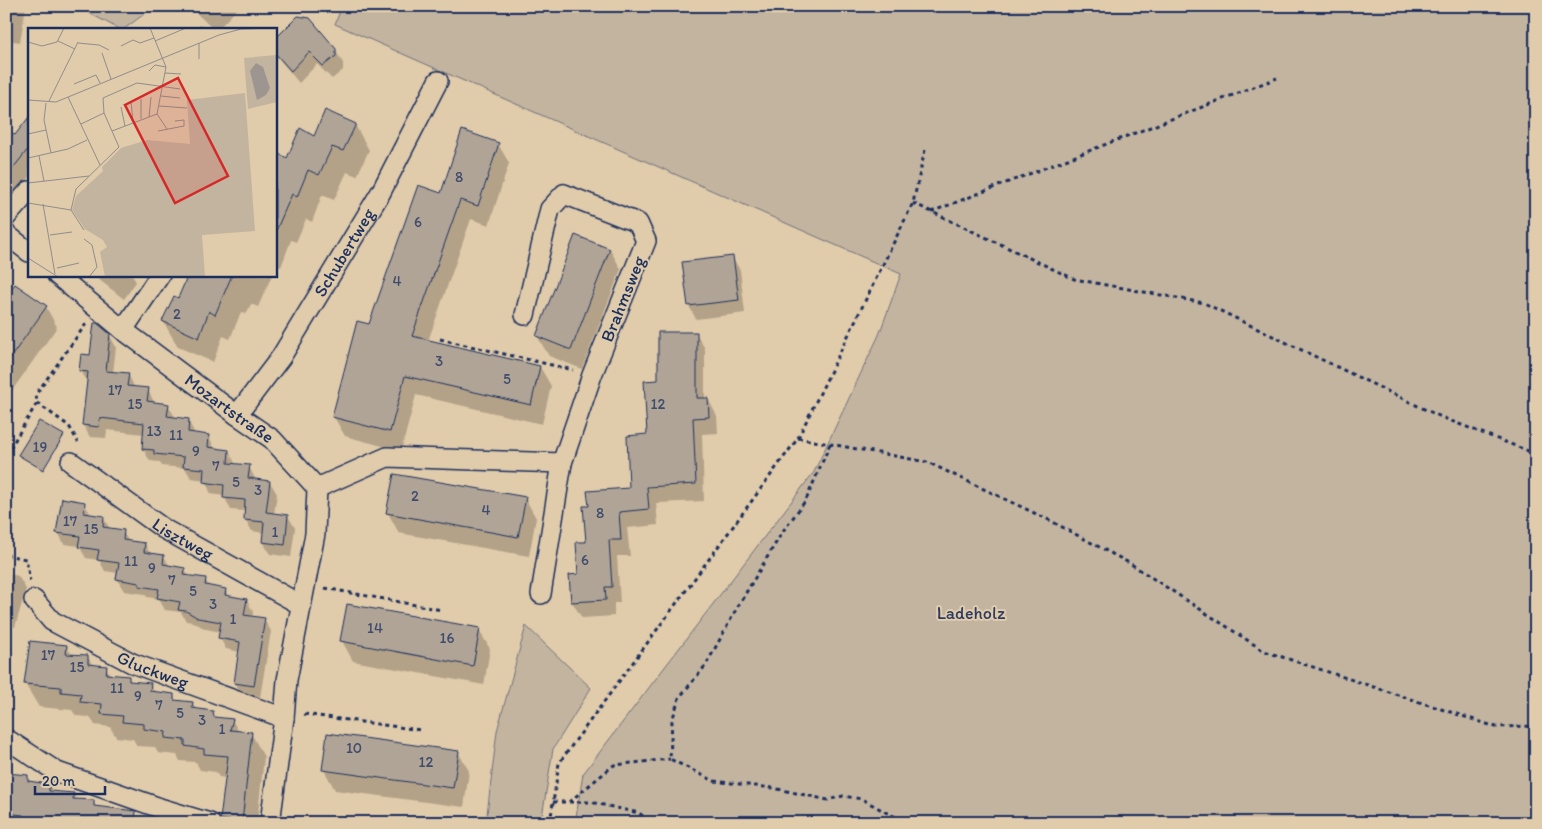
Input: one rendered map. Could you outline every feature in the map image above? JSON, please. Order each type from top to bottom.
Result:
[{"type":"street","name":"Schubertweg","points":[[237,415],[281,358],[371,208],[438,81]]},
{"type":"street","points":[[6,217],[28,192]]},
{"type":"street","name":"Brahmsweg","points":[[525,315],[550,209],[564,194],[638,223],[646,241],[592,375],[562,463],[541,594]]},
{"type":"street","points":[[6,234],[28,251]]},
{"type":"street","name":"Mozartstraße","points":[[58,276],[123,330],[272,439],[318,488]]},
{"type":"street","points":[[123,330],[159,276]]},
{"type":"street","points":[[270,823],[287,680],[315,534],[318,488],[387,457],[562,463]]},
{"type":"street","name":"Lisztweg","points":[[71,462],[164,529],[301,605]]},
{"type":"street","name":"Gluckweg","points":[[34,600],[52,621],[132,663],[284,715]]},
{"type":"street","points":[[8,740],[57,772],[160,808],[210,823]]},
{"type":"path","points":[[931,212],[1277,78]]},
{"type":"path","points":[[550,823],[559,763],[798,438],[913,203],[926,150]]},
{"type":"path","points":[[913,203],[1074,279],[1204,303],[1441,417],[1536,454]]},
{"type":"path","points":[[6,456],[37,403],[36,394],[98,308]]},
{"type":"path","points":[[440,339],[592,375]]},
{"type":"path","points":[[37,403],[69,426],[78,442],[71,462]]},
{"type":"path","points":[[798,438],[927,462],[1023,508],[1131,564],[1264,651],[1496,727],[1536,726]]},
{"type":"path","points":[[670,759],[672,721],[679,698],[706,666],[738,606],[778,539],[806,500],[830,444]]},
{"type":"path","points":[[6,555],[26,559],[34,600]]},
{"type":"path","points":[[305,584],[442,610]]},
{"type":"path","points":[[284,715],[420,730]]},
{"type":"path","points":[[569,802],[614,765],[670,759],[714,781],[773,788],[828,800],[843,796],[862,799],[891,815],[916,823]]},
{"type":"path","points":[[553,802],[590,802],[640,813],[652,823]]},
{"type":"green space","points":[[76,6],[155,6],[125,28],[117,28]]},
{"type":"green space","name":"Ladeholz","points":[[342,6],[1536,6],[1536,823],[575,823],[583,774],[814,472],[879,335],[901,274],[335,24]]},
{"type":"green space","points":[[526,626],[591,688],[553,749],[541,823],[486,823],[497,731]]},
{"type":"building","points":[[298,16],[310,18],[336,49],[336,56],[323,66],[309,52],[291,71],[276,54],[276,38]]},
{"type":"building","points":[[325,110],[356,124],[343,151],[332,147],[319,175],[308,170],[297,197],[292,194],[276,231],[276,152],[287,158],[300,128],[314,136]]},
{"type":"building","points":[[28,118],[28,149],[6,177],[6,128],[15,135]]},
{"type":"building","points":[[462,130],[499,143],[478,206],[460,200],[412,336],[540,366],[531,405],[405,376],[390,432],[332,417],[357,321],[369,324],[418,185],[441,193]]},
{"type":"building","points":[[575,235],[610,249],[571,350],[536,336]]},
{"type":"building","points":[[733,256],[739,300],[688,306],[682,262]]},
{"type":"building","points":[[188,276],[232,276],[215,315],[209,311],[199,338],[162,321],[174,296],[178,298]]},
{"type":"building","points":[[15,284],[47,306],[6,364],[6,296]]},
{"type":"building","points":[[94,323],[97,323],[110,334],[106,371],[129,373],[127,386],[149,388],[147,401],[169,404],[167,416],[189,419],[188,432],[209,435],[208,447],[229,450],[228,463],[250,465],[248,478],[270,481],[266,512],[288,515],[285,545],[262,542],[264,522],[244,520],[245,500],[223,498],[224,485],[203,482],[204,469],[183,467],[184,457],[154,454],[154,450],[142,449],[144,423],[100,418],[99,427],[82,425],[88,372],[79,371],[81,354],[90,355]]},
{"type":"building","points":[[658,332],[697,332],[697,398],[708,398],[709,417],[693,418],[696,484],[647,487],[649,509],[619,512],[621,540],[609,540],[612,587],[605,587],[606,600],[571,602],[569,575],[578,574],[576,542],[586,542],[583,506],[589,506],[587,491],[629,488],[627,436],[647,434],[644,381],[658,380]]},
{"type":"building","points":[[39,421],[64,435],[43,470],[18,455]]},
{"type":"building","points":[[394,474],[526,497],[518,537],[386,513]]},
{"type":"building","points":[[62,498],[85,502],[84,513],[104,516],[103,527],[124,530],[123,540],[145,543],[144,552],[164,555],[163,564],[185,568],[184,575],[206,578],[205,585],[226,589],[225,595],[247,599],[244,615],[265,618],[254,686],[234,683],[240,642],[218,638],[221,622],[198,618],[186,611],[178,610],[180,602],[157,598],[159,589],[139,586],[139,583],[116,579],[119,563],[97,560],[99,550],[78,547],[80,536],[56,533]]},
{"type":"building","points":[[347,604],[480,628],[473,666],[340,641]]},
{"type":"building","points":[[30,641],[67,645],[66,654],[88,655],[88,664],[107,666],[106,674],[129,676],[129,681],[151,683],[150,691],[174,694],[174,700],[193,702],[192,708],[213,711],[214,717],[233,719],[230,730],[252,732],[242,822],[220,819],[228,756],[204,754],[204,749],[185,746],[185,740],[165,738],[166,732],[144,729],[144,724],[122,722],[123,716],[101,714],[102,704],[80,702],[81,694],[61,692],[61,687],[24,684]]},
{"type":"building","points":[[327,733],[459,751],[453,788],[322,770]]},
{"type":"building","points":[[6,773],[28,775],[28,781],[49,784],[49,791],[74,793],[73,799],[94,800],[94,806],[136,811],[135,823],[22,823],[23,815],[6,813]]}]
